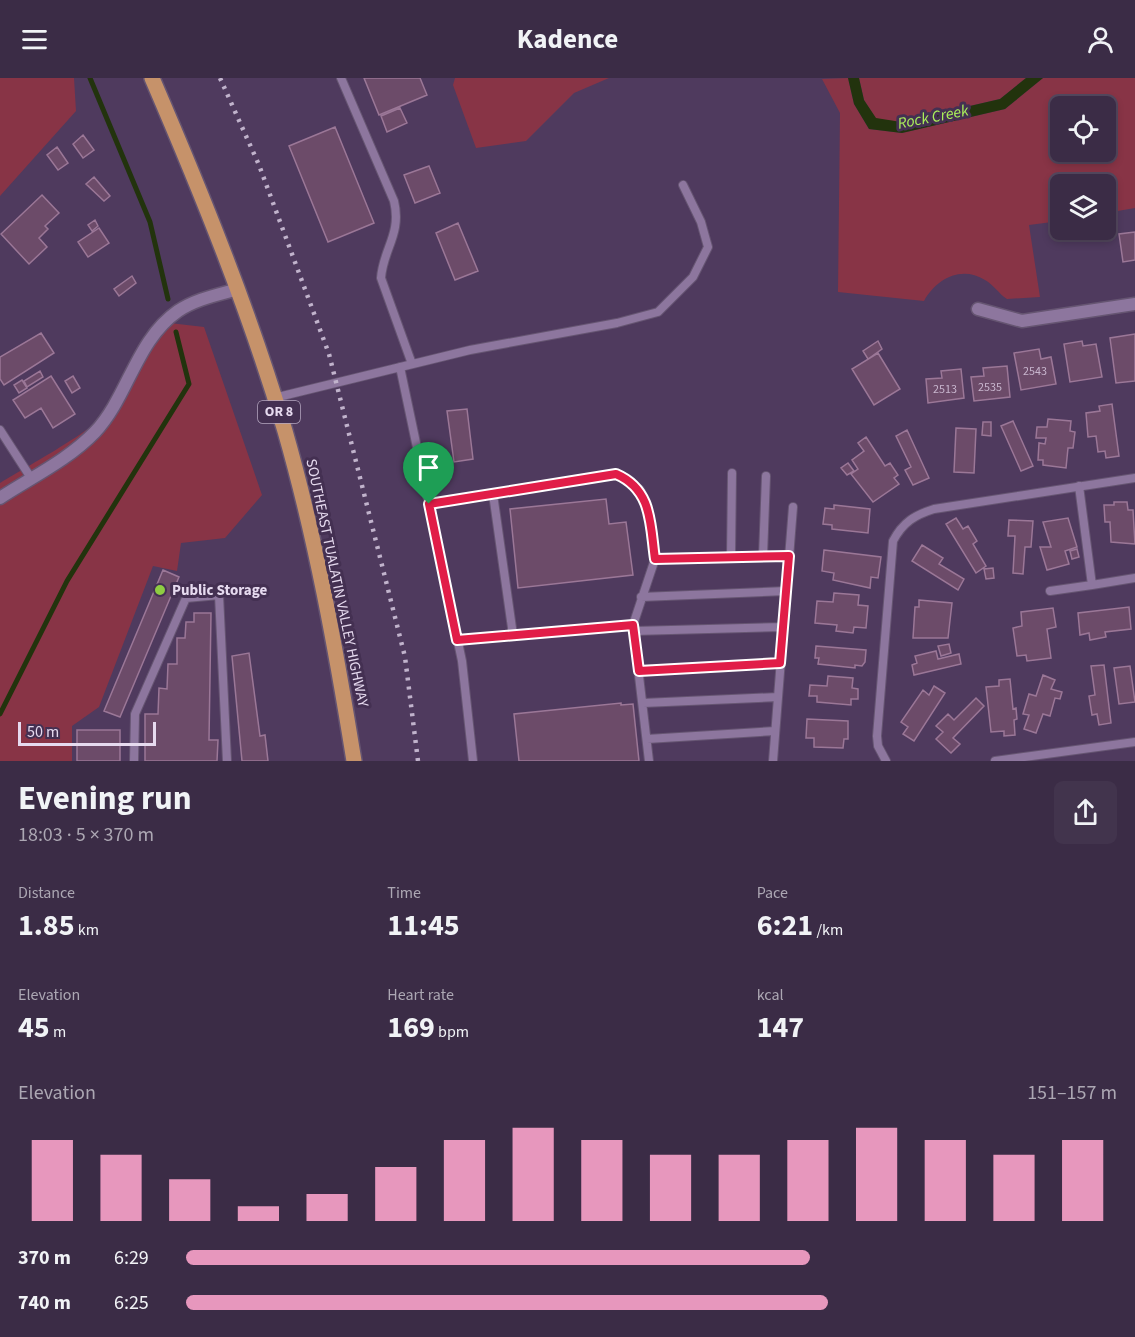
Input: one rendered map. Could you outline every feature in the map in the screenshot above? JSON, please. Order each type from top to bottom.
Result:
[{"type":"main road","name":"SOUTHEAST TUALATIN VALLEY HIGHWAY","points":[[152,78],[238,289],[274,398],[307,513],[354,761]]},
{"type":"street","points":[[0,498],[70,454],[95,431],[116,404],[149,340],[176,312],[195,302],[238,289]]},
{"type":"street","points":[[978,309],[1022,321],[1135,304]]},
{"type":"lane","points":[[341,78],[398,217],[395,234],[382,266],[381,278],[412,364]]},
{"type":"lane","points":[[274,398],[470,350],[617,323],[658,312],[693,277],[708,247],[701,222],[683,185]]},
{"type":"lane","points":[[400,367],[457,640],[473,761]]},
{"type":"lane","points":[[0,430],[31,478]]},
{"type":"lane","points":[[731,557],[732,473]]},
{"type":"lane","points":[[429,504],[616,474],[628,479],[640,490],[647,504],[655,559],[641,597],[634,628],[649,761]]},
{"type":"lane","points":[[763,556],[766,476]]},
{"type":"lane","points":[[886,761],[878,746],[877,736],[893,541],[900,526],[934,509],[1135,478]]},
{"type":"lane","points":[[1079,486],[1092,585]]},
{"type":"lane","points":[[493,494],[513,635]]},
{"type":"lane","points":[[772,761],[793,507]]},
{"type":"lane","points":[[655,559],[789,556]]},
{"type":"lane","points":[[1050,591],[1135,578]]},
{"type":"lane","points":[[641,597],[786,591]]},
{"type":"lane","points":[[134,761],[135,714],[186,598],[219,595],[227,761]]},
{"type":"lane","points":[[457,640],[634,628],[783,627]]},
{"type":"lane","points":[[639,671],[780,663]]},
{"type":"lane","points":[[642,703],[778,697]]},
{"type":"lane","points":[[647,739],[775,731]]},
{"type":"lane","points":[[995,761],[1135,742]]},
{"type":"shaded area","points":[[0,78],[74,78],[76,111],[0,196]]},
{"type":"shaded area","points":[[455,78],[609,78],[574,93],[526,141],[476,148],[453,85]]},
{"type":"shaded area","points":[[848,78],[854,104],[869,129],[902,133],[1005,109],[1043,78],[1135,78],[1135,208],[1116,211],[1116,174],[1050,174],[1050,222],[1029,225],[1040,297],[1007,299],[985,280],[967,274],[958,274],[942,281],[935,286],[924,301],[838,292],[840,113],[822,79]]},
{"type":"shaded area","points":[[859,78],[1026,78],[1000,99],[901,122],[876,119],[864,100]]},
{"type":"shaded area","points":[[161,322],[204,327],[262,495],[225,538],[181,543],[177,571],[153,566],[99,707],[72,726],[72,761],[0,761],[0,483],[71,440],[104,415],[135,354],[150,332]]},
{"type":"water","name":"Rock Creek","points":[[848,78],[859,78],[864,100],[876,118],[901,122],[1000,99],[1026,78],[1043,78],[1005,109],[902,133],[869,129],[854,104]]},
{"type":"building","points":[[364,78],[420,78],[427,95],[379,115]]},
{"type":"building","points":[[400,108],[407,123],[387,132],[381,116]]},
{"type":"building","points":[[335,127],[374,223],[328,242],[289,146]]},
{"type":"building","points":[[83,135],[94,150],[83,158],[73,144]]},
{"type":"building","points":[[57,147],[68,163],[58,170],[47,155]]},
{"type":"building","points":[[429,166],[440,193],[415,203],[404,175]]},
{"type":"building","points":[[94,177],[110,196],[104,201],[86,184]]},
{"type":"building","points":[[42,195],[59,213],[45,226],[48,229],[39,238],[47,247],[29,264],[1,234]]},
{"type":"building","points":[[95,220],[98,226],[92,231],[88,225]]},
{"type":"building","points":[[458,223],[478,271],[455,280],[436,233]]},
{"type":"building","points":[[99,228],[109,243],[88,257],[78,242]]},
{"type":"building","points":[[1135,232],[1135,260],[1123,262],[1119,234]]},
{"type":"building","points":[[132,276],[136,283],[119,296],[114,289]]},
{"type":"building","points":[[41,333],[54,353],[4,385],[0,379],[0,357]]},
{"type":"building","points":[[1135,334],[1135,381],[1116,383],[1110,338]]},
{"type":"building","points":[[878,341],[882,349],[868,359],[863,351]]},
{"type":"building","points":[[1082,341],[1083,346],[1096,344],[1102,377],[1070,382],[1064,344]]},
{"type":"building","points":[[1039,349],[1041,359],[1051,357],[1056,384],[1021,390],[1014,353]]},
{"type":"building","points":[[878,353],[900,389],[874,405],[852,369]]},
{"type":"building","points":[[1007,366],[1010,397],[974,401],[971,377],[984,376],[983,368]]},
{"type":"building","points":[[961,369],[964,398],[928,403],[926,379],[942,378],[941,371]]},
{"type":"building","points":[[40,371],[43,377],[27,387],[24,381]]},
{"type":"building","points":[[51,376],[75,414],[53,428],[41,408],[25,418],[13,400]]},
{"type":"building","points":[[73,376],[80,388],[72,393],[65,381]]},
{"type":"building","points":[[22,380],[27,388],[19,393],[14,385]]},
{"type":"building","points":[[1112,404],[1119,456],[1106,458],[1105,451],[1098,452],[1096,436],[1088,437],[1086,413],[1100,411],[1099,406]]},
{"type":"building","points":[[467,409],[473,459],[454,462],[447,411]]},
{"type":"building","points":[[1048,419],[1071,421],[1070,431],[1075,432],[1073,448],[1068,448],[1066,468],[1043,465],[1043,460],[1038,460],[1039,443],[1045,444],[1046,438],[1036,438],[1037,427],[1047,427]]},
{"type":"building","points":[[1013,421],[1033,466],[1021,471],[1001,426]]},
{"type":"building","points":[[983,422],[991,422],[991,436],[982,435]]},
{"type":"building","points":[[956,428],[976,429],[974,473],[954,472]]},
{"type":"building","points":[[907,430],[929,478],[913,485],[905,470],[911,467],[896,436]]},
{"type":"building","points":[[866,437],[885,466],[890,463],[898,475],[894,478],[899,484],[873,502],[851,474],[858,469],[852,460],[864,451],[858,443]]},
{"type":"building","points":[[848,463],[854,471],[847,475],[841,468]]},
{"type":"building","points":[[606,499],[609,524],[626,522],[633,575],[518,588],[510,509]]},
{"type":"building","points":[[1114,502],[1127,502],[1128,510],[1133,510],[1135,544],[1111,542],[1110,522],[1105,522],[1104,505],[1114,505]]},
{"type":"building","points":[[834,505],[870,509],[868,533],[832,529],[832,525],[823,524],[825,508],[834,509]]},
{"type":"building","points":[[956,518],[963,529],[968,526],[977,541],[973,544],[986,566],[976,573],[946,524]]},
{"type":"building","points":[[1068,518],[1077,547],[1065,551],[1069,564],[1047,570],[1040,547],[1051,547],[1043,522]]},
{"type":"building","points":[[1009,520],[1033,521],[1031,547],[1025,547],[1023,574],[1013,573],[1015,536],[1008,536]]},
{"type":"building","points":[[922,545],[943,558],[939,564],[964,579],[958,590],[912,561]]},
{"type":"building","points":[[1077,549],[1079,557],[1072,559],[1070,551]]},
{"type":"building","points":[[824,550],[881,557],[878,578],[871,577],[870,588],[833,580],[834,573],[822,571]]},
{"type":"building","points":[[993,568],[994,578],[986,579],[984,569]]},
{"type":"building","points":[[163,570],[179,577],[120,717],[104,711]]},
{"type":"building","points":[[834,593],[859,595],[858,605],[868,606],[866,628],[854,627],[853,633],[836,631],[837,625],[815,623],[817,601],[833,602]]},
{"type":"building","points":[[919,600],[952,603],[948,638],[913,638],[915,607],[919,607]]},
{"type":"building","points":[[1129,607],[1131,629],[1105,632],[1106,637],[1090,640],[1089,633],[1080,635],[1078,613]]},
{"type":"building","points":[[1053,608],[1056,627],[1047,629],[1051,658],[1027,661],[1026,655],[1017,656],[1013,628],[1022,626],[1021,612]]},
{"type":"building","points":[[194,613],[211,613],[209,740],[218,740],[217,761],[145,761],[145,714],[158,714],[159,688],[167,689],[168,664],[177,664],[177,638],[185,638],[186,622],[194,622]]},
{"type":"building","points":[[949,644],[951,653],[941,656],[938,646]]},
{"type":"building","points":[[816,646],[866,650],[865,662],[862,666],[855,665],[855,668],[818,664],[819,658],[815,658]]},
{"type":"building","points":[[936,651],[938,659],[959,654],[961,664],[914,675],[912,665],[917,663],[915,656]]},
{"type":"building","points":[[249,653],[260,736],[265,735],[268,761],[242,761],[232,656]]},
{"type":"building","points":[[1104,665],[1111,723],[1099,725],[1097,714],[1092,715],[1089,696],[1095,695],[1091,666]]},
{"type":"building","points":[[1130,666],[1135,702],[1119,704],[1114,668]]},
{"type":"building","points":[[1043,675],[1055,680],[1051,689],[1062,692],[1060,699],[1055,698],[1050,716],[1043,714],[1036,733],[1024,729],[1029,715],[1023,714],[1029,694],[1036,696]]},
{"type":"building","points":[[828,676],[853,678],[852,688],[858,689],[858,699],[851,699],[851,705],[817,702],[817,696],[809,696],[810,685],[827,686]]},
{"type":"building","points":[[1010,679],[1013,709],[1016,708],[1017,719],[1014,720],[1015,735],[1004,736],[1004,731],[991,732],[986,687],[999,686],[999,680]]},
{"type":"building","points":[[934,686],[945,693],[914,741],[903,734],[908,727],[901,722],[923,690],[929,695]]},
{"type":"building","points":[[976,698],[984,706],[953,738],[960,744],[951,753],[936,739],[943,732],[936,726],[948,714],[954,720]]},
{"type":"building","points":[[621,703],[621,705],[633,704],[639,761],[519,761],[514,714]]},
{"type":"building","points":[[807,719],[848,721],[848,739],[844,739],[843,748],[814,747],[814,738],[806,738]]},
{"type":"building","points":[[77,730],[120,730],[120,761],[77,761]]},
{"type":"waterway","points":[[90,78],[150,222],[168,299]]},
{"type":"waterway","points":[[0,714],[67,581],[189,384],[176,332]]},
{"type":"railway","points":[[220,78],[259,165],[329,354],[405,657],[418,761]]},
{"type":"place","name":"Public Storage","points":[[160,590]]},
{"type":"route","points":[[616,474],[628,479],[640,490],[647,504],[655,559],[789,556],[780,663],[639,671],[633,625],[457,640],[429,504],[616,474]]}]
